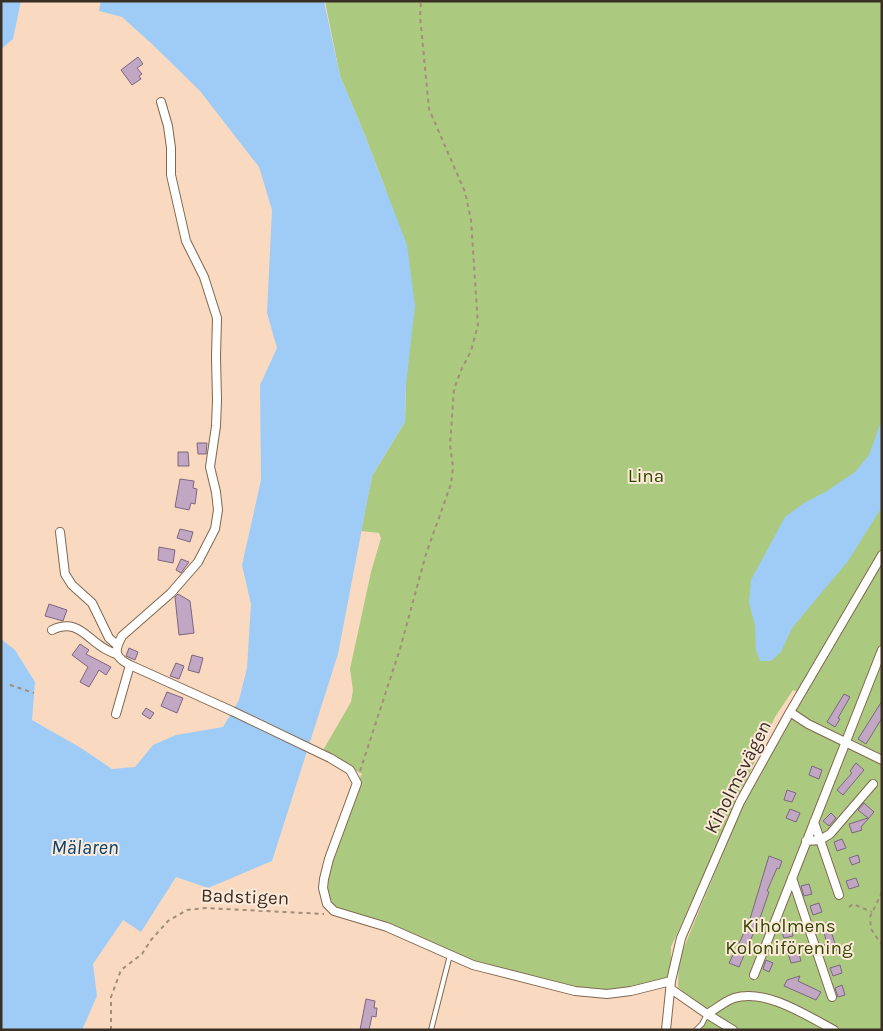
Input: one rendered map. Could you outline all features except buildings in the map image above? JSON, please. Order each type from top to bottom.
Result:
[{"type":"street","points":[[116,654],[117,645],[122,636],[171,593],[198,562],[215,529],[218,510],[210,466],[217,409],[217,318],[204,277],[186,241],[171,175],[171,148],[168,126],[160,102]]},
{"type":"street","points":[[60,532],[65,574],[72,585],[92,603],[109,638],[117,645]]},
{"type":"street","name":"Kiholmsvägen","points":[[666,1030],[671,985],[681,938],[740,802],[790,712],[882,555]]},
{"type":"street","points":[[52,630],[62,626],[82,631],[103,648],[116,654],[120,660],[232,711],[350,770],[357,783],[329,859],[324,878],[323,888],[327,904],[334,911],[387,927],[473,965],[592,994],[608,994],[671,985],[707,1014],[734,1030]]},
{"type":"street","points":[[754,975],[882,650]]},
{"type":"street","points":[[116,714],[130,665]]},
{"type":"street","points":[[790,712],[808,724],[882,760]]},
{"type":"street","points":[[806,841],[820,840],[830,834],[873,784]]},
{"type":"street","points":[[814,822],[838,895]]},
{"type":"street","points":[[792,878],[832,997]]},
{"type":"street","points":[[707,1014],[734,998],[761,997],[780,1003],[834,1030]]},
{"type":"lane","points":[[431,1030],[450,955]]},
{"type":"lane","points":[[696,1030],[707,1014]]},
{"type":"path","points":[[357,783],[400,649],[426,554],[451,484],[453,467],[450,445],[454,389],[471,351],[478,326],[471,220],[465,192],[429,109],[420,16],[421,1]]},
{"type":"path","points":[[10,685],[34,693]]},
{"type":"path","points":[[882,892],[870,917],[871,930],[882,945]]},
{"type":"path","points":[[849,907],[853,904],[872,913]]},
{"type":"path","name":"Badstigen","points":[[112,1030],[111,997],[122,970],[142,954],[151,940],[168,921],[188,910],[205,908],[321,914],[334,911]]},
{"type":"green space","name":"Lina","points":[[325,1],[882,1],[882,1030],[696,1030],[707,1014],[678,987],[679,959],[744,803],[802,694],[793,690],[775,717],[671,947],[671,981],[592,993],[473,965],[334,911],[323,888],[357,783],[362,774],[322,752],[351,702],[353,690],[350,669],[371,572],[381,538],[379,533],[361,531],[372,476],[405,422],[406,384],[386,190],[340,76]]},
{"type":"water","points":[[1,1],[21,1],[13,39],[1,49]]},
{"type":"water","name":"Mälaren","points":[[101,1],[324,1],[340,76],[407,245],[415,306],[406,384],[405,422],[372,476],[338,654],[272,861],[208,888],[176,877],[141,932],[123,920],[93,964],[97,996],[82,1030],[1,1030],[1,639],[15,650],[35,682],[32,720],[81,748],[112,769],[135,767],[153,745],[176,735],[223,727],[239,700],[247,668],[251,604],[242,565],[261,480],[260,385],[277,348],[267,313],[272,210],[259,167],[200,91],[122,17],[99,11]]},
{"type":"water","points":[[882,419],[882,507],[848,561],[792,628],[781,652],[771,661],[760,661],[756,650],[755,625],[749,603],[751,580],[785,517],[804,503],[827,491],[855,472],[869,455]]},
{"type":"park label","name":"Kiholmens Koloniförening","points":[[789,937]]}]
